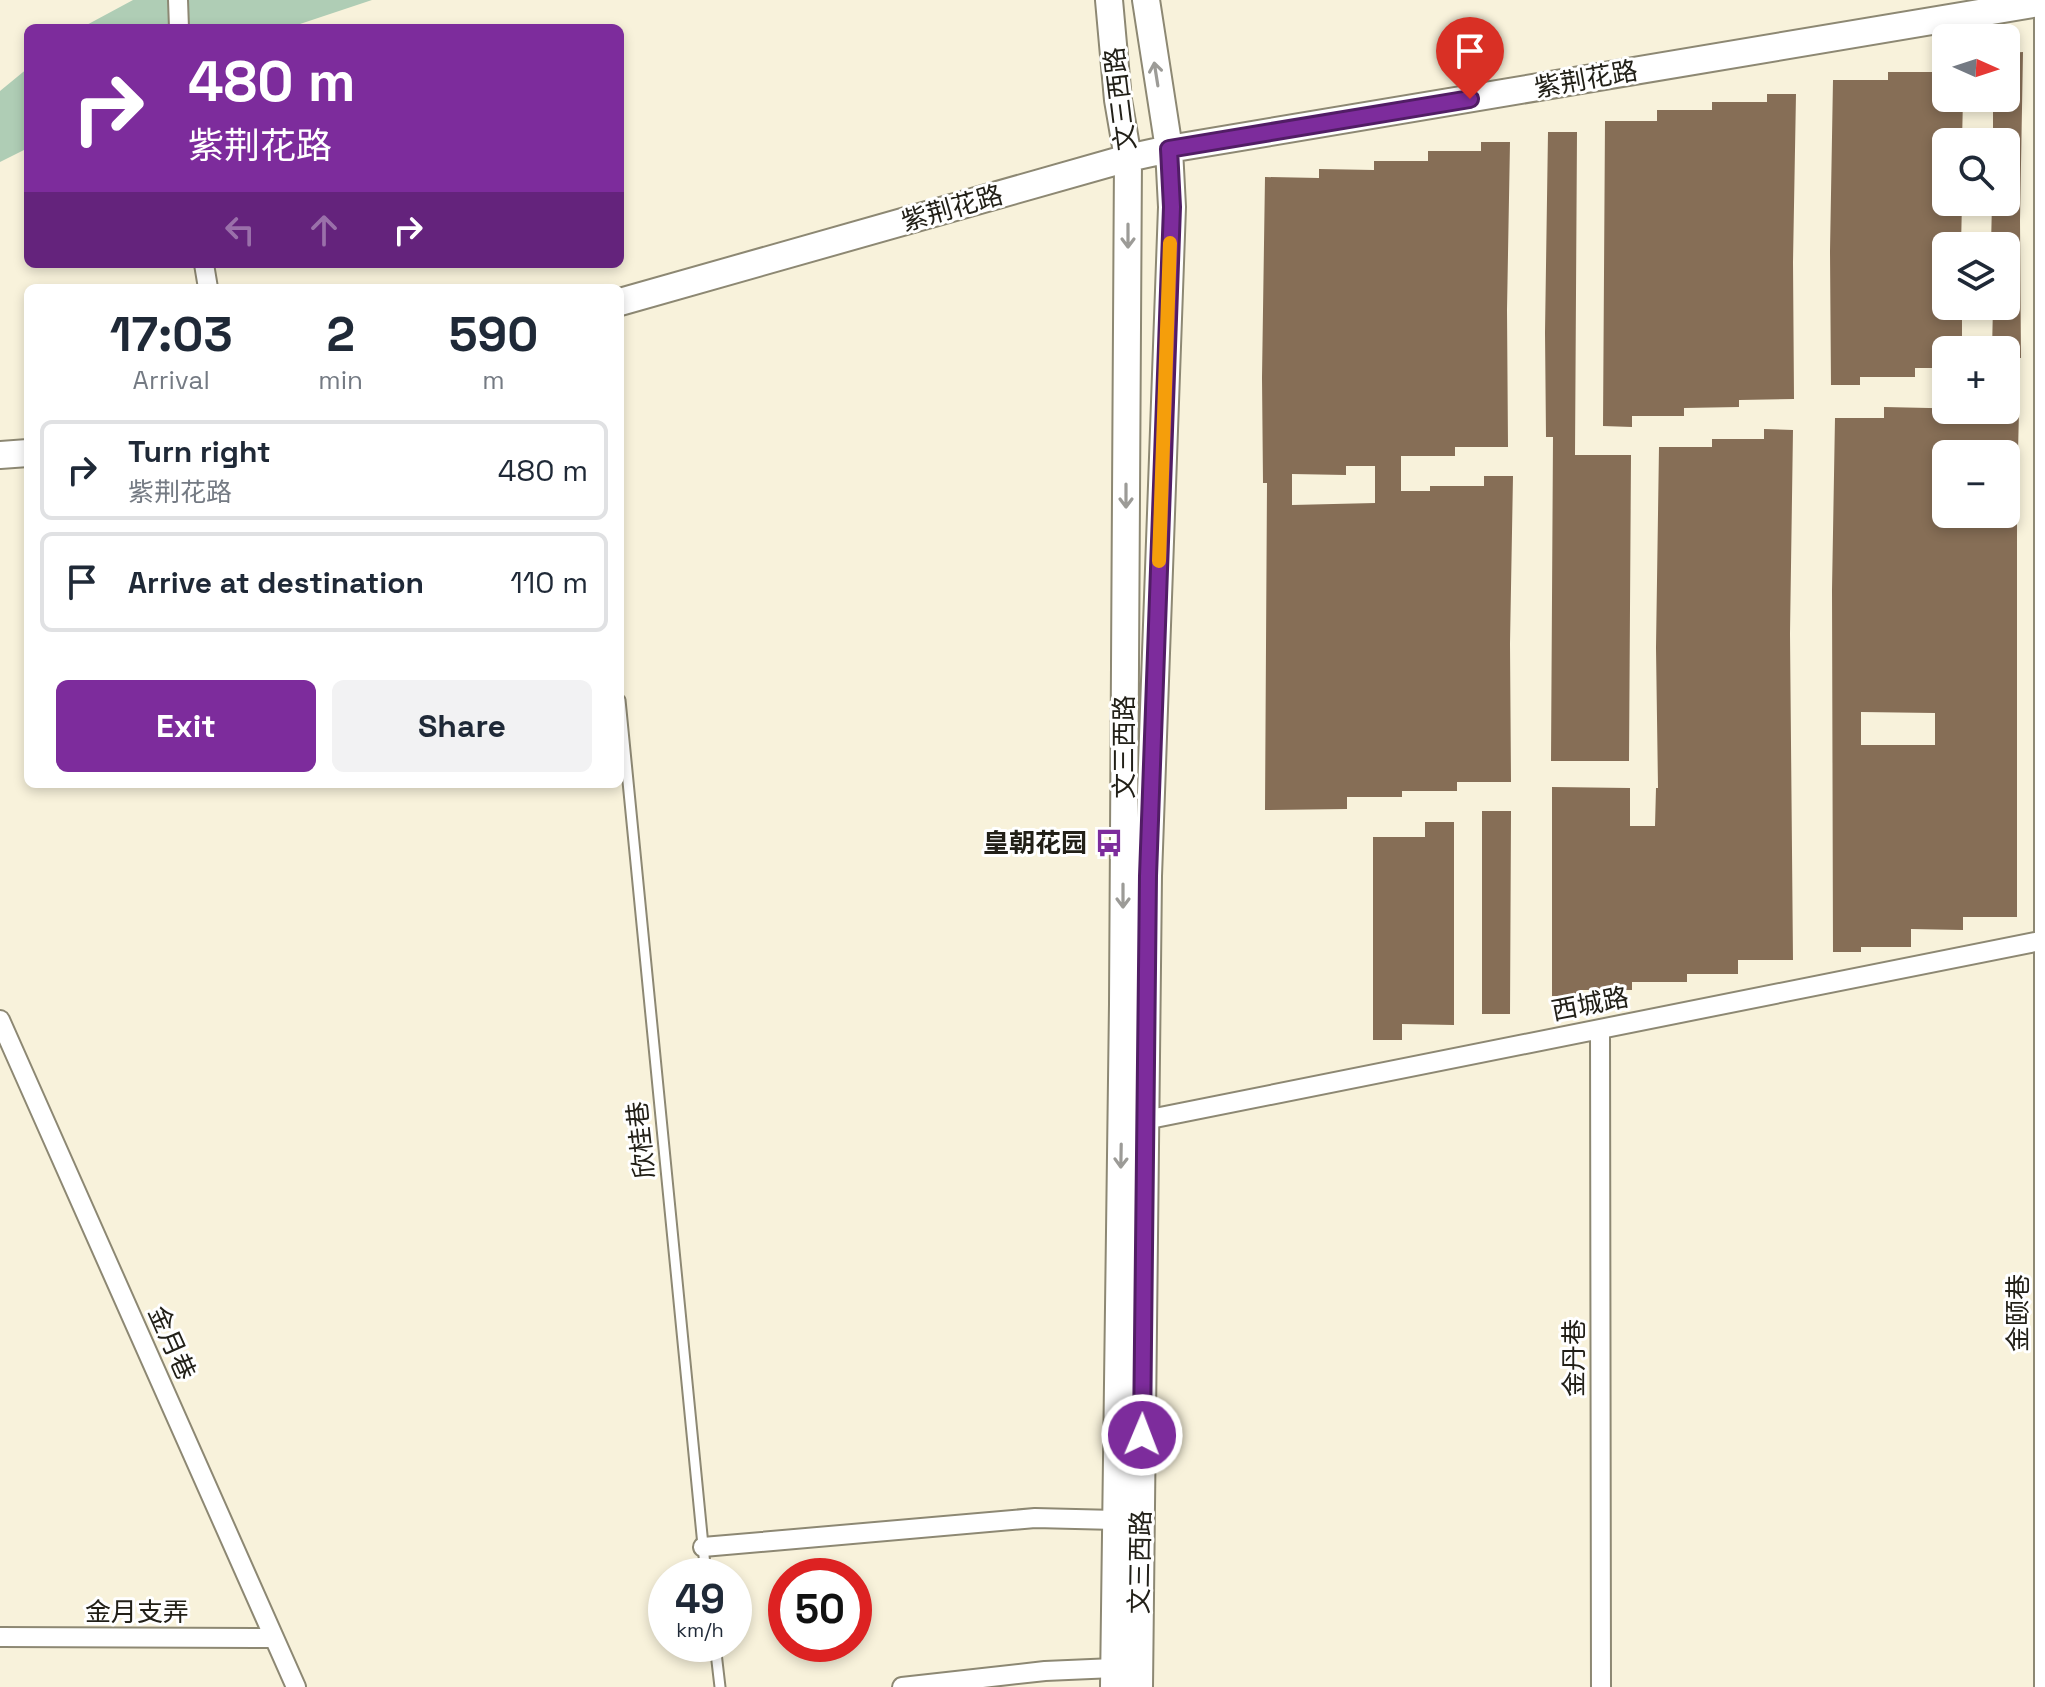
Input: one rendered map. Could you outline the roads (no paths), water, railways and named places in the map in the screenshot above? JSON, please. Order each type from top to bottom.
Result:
[{"type":"main road","name":"文三西路","points":[[1109,0],[1118,100],[1128,158],[1123,1004],[1114,1678]]},
{"type":"main road","name":"文三西路","points":[[1139,1687],[1148,876],[1172,207],[1169,149],[1146,0]]},
{"type":"main road","name":"紫荆花路","points":[[624,301],[1169,149],[2044,2]]},
{"type":"main road","points":[[0,455],[24,453]]},
{"type":"street","points":[[178,0],[179,24]]},
{"type":"street","name":"金颐巷","points":[[2044,2],[2044,1687]]},
{"type":"street","name":"西城路","points":[[1145,1120],[2045,940]]},
{"type":"street","name":"金月巷","points":[[0,1020],[296,1687]]},
{"type":"street","name":"金丹巷","points":[[1600,1029],[1601,1687]]},
{"type":"street","points":[[703,1547],[1035,1518],[1116,1520]]},
{"type":"street","name":"金月支弄","points":[[0,1637],[274,1638]]},
{"type":"street","points":[[902,1687],[1045,1671],[1114,1678]]},
{"type":"lane","name":"欣桂巷","points":[[624,741],[704,1558]]},
{"type":"lane","points":[[717,1662],[720,1687]]},
{"type":"place","name":"皇朝花园","points":[[1109,843]]}]
